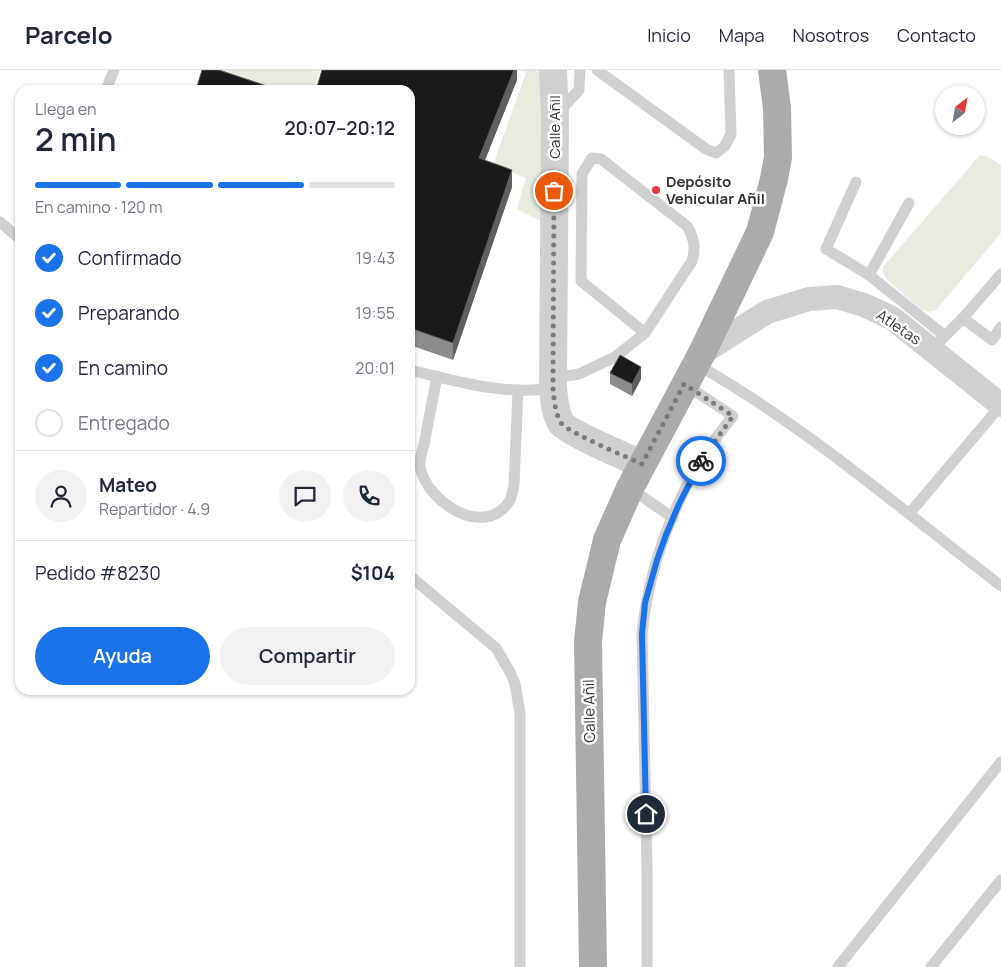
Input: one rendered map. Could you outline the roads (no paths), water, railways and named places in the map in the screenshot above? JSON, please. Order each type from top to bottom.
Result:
[{"type":"main road","name":"Calle Añil","points":[[593,967],[588,697],[590,622],[598,571],[607,540],[636,476],[751,254],[765,217],[778,157],[777,108],[772,70]]},
{"type":"street","name":"Calle Añil","points":[[553,70],[555,116],[553,383],[555,404],[558,417],[567,428],[636,476]]},
{"type":"street","name":"Atletas","points":[[694,367],[768,312],[809,299],[838,297],[864,305],[938,343],[1001,405]]},
{"type":"lane","points":[[108,85],[114,70]]},
{"type":"lane","points":[[555,116],[579,90],[580,70]]},
{"type":"lane","points":[[597,70],[706,150],[716,153],[725,146],[731,134],[729,70]]},
{"type":"lane","points":[[415,371],[476,385],[518,390],[540,390],[553,383],[579,374],[615,356],[645,333],[692,261],[694,252],[692,234],[687,226],[601,159],[592,158],[582,174],[581,281],[645,333]]},
{"type":"lane","points":[[856,182],[826,249],[869,275],[938,343],[963,318],[1001,274]]},
{"type":"lane","points":[[869,275],[909,203]]},
{"type":"lane","points":[[0,222],[15,235]]},
{"type":"lane","points":[[963,318],[992,340],[1001,327]]},
{"type":"lane","points":[[694,367],[731,384],[770,410],[861,476],[1001,586]]},
{"type":"lane","points":[[647,967],[642,634],[645,603],[657,560],[673,518],[699,463],[733,416],[694,367]]},
{"type":"lane","points":[[438,376],[420,466],[426,484],[438,500],[467,516],[484,517],[501,510],[511,499],[514,485],[518,390]]},
{"type":"lane","points":[[910,514],[1001,405]]},
{"type":"lane","points":[[636,476],[673,518]]},
{"type":"lane","points":[[415,580],[496,648],[515,684],[520,713],[520,967]]},
{"type":"lane","points":[[838,967],[1001,762]]},
{"type":"lane","points":[[931,967],[1001,880]]},
{"type":"place","name":"Depósito Vehicular Añil","points":[[656,190]]}]
